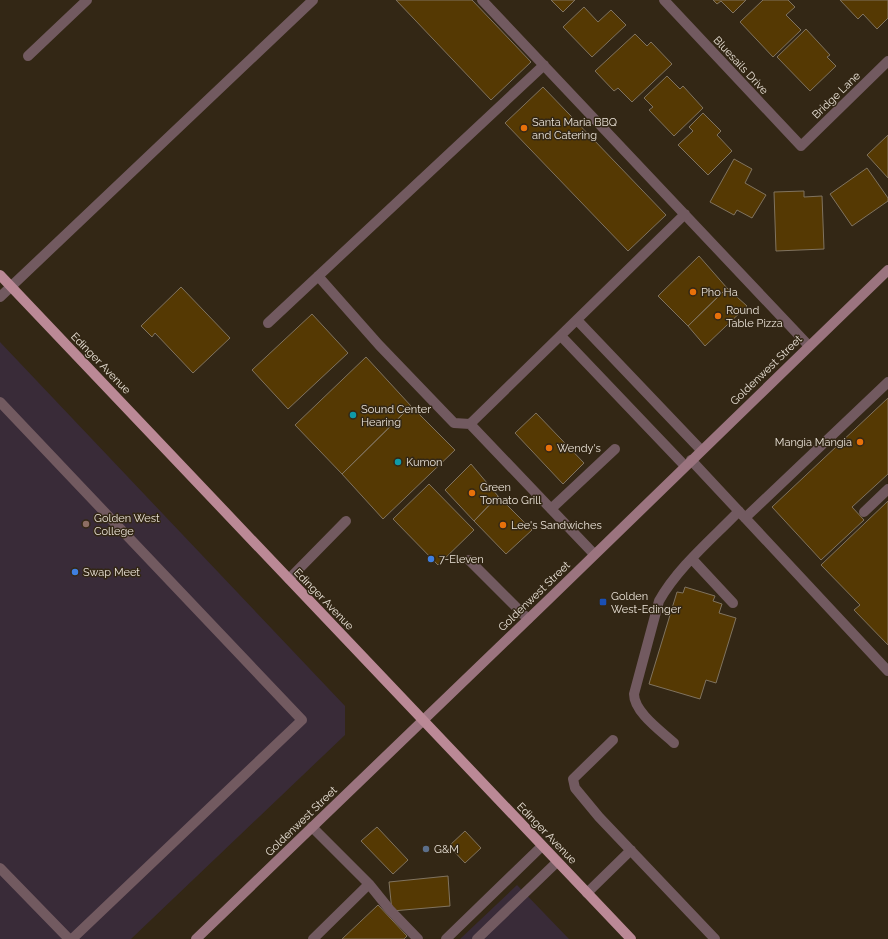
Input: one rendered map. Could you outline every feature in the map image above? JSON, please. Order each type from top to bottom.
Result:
[{"type":"main road","name":"Goldenwest Street","points":[[196,939],[888,270]]},
{"type":"main road","name":"Edinger Avenue","points":[[0,274],[631,939]]},
{"type":"street","points":[[28,56],[87,0]]},
{"type":"street","points":[[0,297],[313,0]]},
{"type":"street","points":[[482,0],[809,346]]},
{"type":"street","name":"Bluesails Drive","points":[[664,0],[801,146]]},
{"type":"street","name":"Bridge Lane","points":[[801,146],[888,61]]},
{"type":"street","points":[[268,323],[544,65]]},
{"type":"street","points":[[470,424],[685,214]]},
{"type":"street","points":[[318,276],[379,345],[454,423],[470,424],[594,554]]},
{"type":"street","points":[[577,320],[701,450]]},
{"type":"street","points":[[561,336],[688,463],[742,514],[888,671]]},
{"type":"street","points":[[674,743],[638,709],[634,701],[634,694],[659,601],[664,591],[692,559],[888,382]]},
{"type":"street","points":[[0,402],[302,720],[70,939],[0,868]]},
{"type":"street","points":[[551,509],[615,449]]},
{"type":"street","points":[[864,512],[888,489]]},
{"type":"street","points":[[289,579],[346,521]]},
{"type":"street","points":[[692,559],[733,603]]},
{"type":"street","points":[[470,560],[528,619]]},
{"type":"street","points":[[613,740],[573,779],[575,788],[715,939]]},
{"type":"street","points":[[312,827],[369,884],[390,910],[418,939]]},
{"type":"street","points":[[446,939],[542,846]]},
{"type":"street","points":[[587,893],[631,850]]},
{"type":"street","points":[[477,939],[557,862]]},
{"type":"street","points":[[313,939],[369,884]]},
{"type":"shaded area","name":"Golden West College","points":[[0,342],[345,706],[345,735],[131,939],[0,939]]},
{"type":"shaded area","points":[[517,885],[569,939],[460,939]]},
{"type":"building","points":[[396,0],[472,0],[531,62],[491,100]]},
{"type":"building","points":[[551,0],[575,0],[563,12]]},
{"type":"building","points":[[713,0],[746,0],[733,13],[721,1],[717,4]]},
{"type":"building","points":[[763,0],[788,0],[795,7],[786,15],[801,30],[773,57],[740,22]]},
{"type":"building","points":[[840,0],[888,0],[888,18],[877,29],[863,14],[858,19]]},
{"type":"building","points":[[584,7],[598,22],[611,10],[626,25],[592,57],[563,27]]},
{"type":"building","points":[[806,29],[830,55],[827,57],[836,66],[810,91],[777,57]]},
{"type":"building","points":[[635,34],[647,46],[651,42],[672,64],[632,102],[618,88],[614,91],[595,71]]},
{"type":"building","points":[[667,76],[680,89],[683,86],[703,108],[674,136],[649,110],[653,107],[644,98]]},
{"type":"building","points":[[543,87],[666,215],[628,251],[505,123]]},
{"type":"building","points":[[703,113],[721,131],[717,135],[732,151],[708,175],[678,145],[693,131],[689,127]]},
{"type":"building","points":[[888,135],[888,178],[867,155]]},
{"type":"building","points":[[734,159],[752,169],[745,183],[766,195],[752,218],[737,210],[734,215],[710,202]]},
{"type":"building","points":[[867,168],[888,198],[888,201],[852,226],[830,194]]},
{"type":"building","points":[[804,191],[804,197],[822,196],[824,249],[776,251],[774,192]]},
{"type":"building","name":"Pho Ha","points":[[699,256],[727,288],[688,326],[658,296]]},
{"type":"building","points":[[181,287],[230,338],[193,373],[155,333],[152,337],[141,326]]},
{"type":"building","name":"Round Table Pizza","points":[[727,288],[747,306],[705,346],[688,326]]},
{"type":"building","points":[[312,314],[348,353],[288,409],[252,370]]},
{"type":"building","name":"Sound Center Hearing","points":[[366,357],[411,406],[342,474],[295,425]]},
{"type":"building","points":[[888,398],[888,474],[852,507],[864,520],[821,560],[772,507]]},
{"type":"building","name":"Kumon","points":[[411,406],[455,450],[383,519],[342,474]]},
{"type":"building","name":"Wendy's","points":[[536,413],[584,463],[563,484],[515,433]]},
{"type":"building","name":"Green Tomato Grill","points":[[471,464],[498,496],[474,521],[445,490]]},
{"type":"building","points":[[429,484],[474,530],[438,565],[393,519]]},
{"type":"building","name":"Lee's Sandwiches","points":[[498,496],[532,530],[506,554],[474,521]]},
{"type":"building","points":[[888,501],[888,645],[854,610],[860,605],[821,565]]},
{"type":"building","points":[[685,587],[715,596],[713,601],[722,604],[719,613],[736,618],[716,683],[706,680],[700,699],[649,684],[677,592],[683,593]]},
{"type":"building","points":[[377,827],[408,860],[393,874],[361,841]]},
{"type":"building","points":[[465,831],[481,848],[465,863],[449,846]]},
{"type":"building","points":[[448,876],[450,906],[392,911],[389,882]]},
{"type":"building","points":[[378,905],[407,936],[404,939],[342,939]]},
{"type":"place","name":"Santa Maria BBQ and Catering","points":[[524,128]]},
{"type":"place","name":"Pho Ha","points":[[693,292]]},
{"type":"place","name":"Round Table Pizza","points":[[718,316]]},
{"type":"place","name":"Sound Center Hearing","points":[[353,415]]},
{"type":"place","name":"Mangia Mangia","points":[[860,442]]},
{"type":"place","name":"Wendy's","points":[[549,448]]},
{"type":"place","name":"Kumon","points":[[398,462]]},
{"type":"place","name":"Green Tomato Grill","points":[[472,493]]},
{"type":"place","name":"Golden West College","points":[[86,524]]},
{"type":"place","name":"Lee's Sandwiches","points":[[503,525]]},
{"type":"place","name":"7-Eleven","points":[[431,559]]},
{"type":"place","name":"Swap Meet","points":[[75,572]]},
{"type":"place","name":"Golden West-Edinger","points":[[603,602]]},
{"type":"place","name":"G&M","points":[[426,849]]}]
